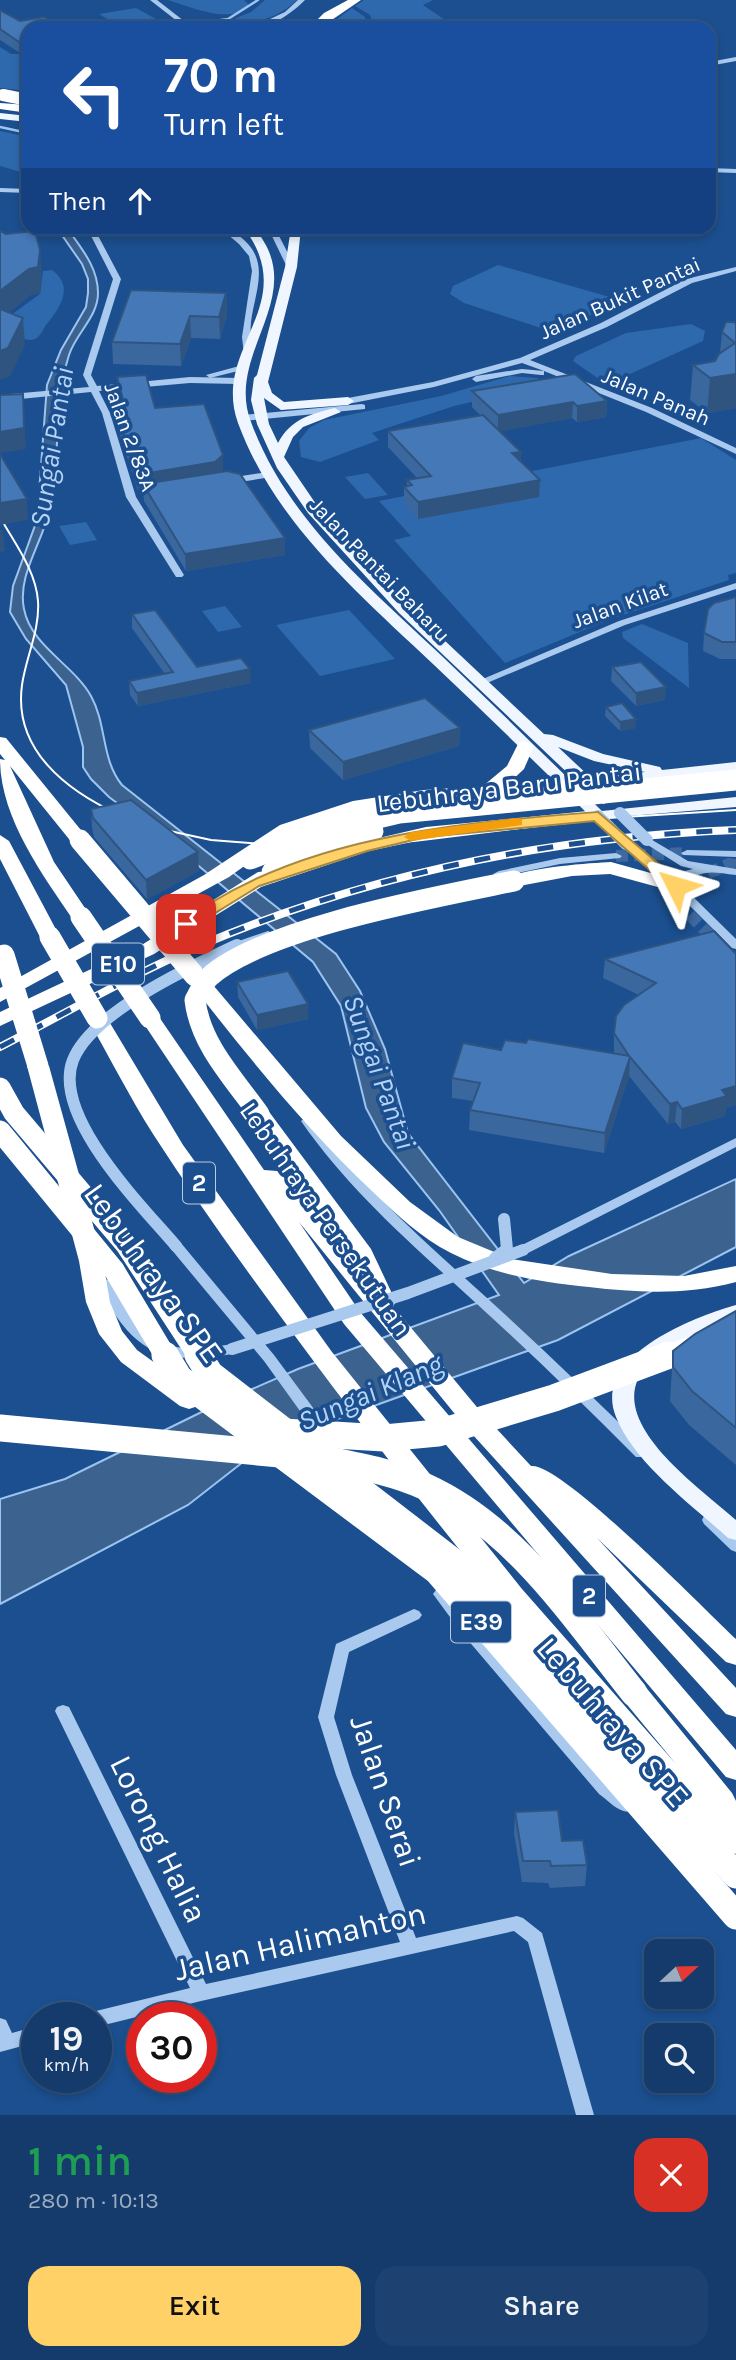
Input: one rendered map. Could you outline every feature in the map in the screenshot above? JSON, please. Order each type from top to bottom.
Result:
[{"type":"highway","points":[[304,21],[336,0]]},
{"type":"highway","points":[[322,21],[356,0]]},
{"type":"highway","points":[[0,100],[21,105]]},
{"type":"highway","points":[[487,792],[515,769],[529,738]]},
{"type":"highway","points":[[0,742],[289,1093],[416,1230],[462,1249],[539,1274],[640,1286],[687,1284],[736,1274]]},
{"type":"highway","name":"Lebuhraya Persekutuan","points":[[0,764],[44,862],[242,1150],[352,1318],[440,1425],[528,1521],[736,1769]]},
{"type":"highway","name":"Lebuhraya Baru Pantai","points":[[0,996],[212,878],[291,841],[370,818],[424,810],[736,780]]},
{"type":"highway","points":[[487,792],[566,785]]},
{"type":"highway","name":"Lebuhraya Baru Pantai","points":[[0,1020],[146,950],[304,854],[352,837],[424,820],[736,789]]},
{"type":"highway","points":[[212,878],[251,850],[290,828],[369,805],[438,793],[487,792],[520,793],[537,804],[533,816],[509,823]]},
{"type":"highway","points":[[254,883],[363,847],[426,833],[598,816]]},
{"type":"highway","name":"2","points":[[0,841],[46,929],[173,1147],[311,1342],[400,1459],[602,1705],[683,1792],[736,1842]]},
{"type":"highway","points":[[0,863],[46,929]]},
{"type":"highway","points":[[395,1326],[363,1254],[259,1114],[202,1029],[196,1013],[195,998],[208,978],[240,956],[292,937],[509,877],[611,868],[676,886]]},
{"type":"highway","points":[[2,948],[91,1261],[97,1302],[111,1334],[129,1356],[200,1407],[248,1428],[384,1438],[438,1433],[554,1398],[736,1330]]},
{"type":"highway","name":"Lebuhraya SPE","points":[[0,1088],[14,1114],[126,1245],[210,1374],[451,1560],[736,1875]]},
{"type":"highway","name":"Lebuhraya SPE","points":[[0,1131],[114,1270],[178,1378],[437,1571],[736,1916]]},
{"type":"highway","points":[[242,1150],[289,1195],[472,1418],[736,1706]]},
{"type":"highway","points":[[0,1428],[333,1460],[383,1470],[432,1488],[486,1523],[522,1556],[722,1801],[736,1829]]},
{"type":"highway","points":[[495,1443],[583,1509],[736,1656]]},
{"type":"highway","points":[[484,1561],[512,1637],[540,1684],[736,1905]]},
{"type":"main road","points":[[0,114],[21,109]]},
{"type":"main road","name":"Jalan Pantai Baharu","points":[[254,235],[270,256],[272,272],[255,336],[238,381],[238,401],[268,475],[312,533],[341,565],[529,738],[588,783],[620,813]]},
{"type":"main road","name":"Jalan Pantai Baharu","points":[[295,235],[291,267],[260,378],[257,400],[261,417],[278,457],[313,510],[357,561],[404,610],[483,681],[566,785],[598,816]]},
{"type":"main road","points":[[260,378],[267,395],[281,406],[349,405]]},
{"type":"main road","points":[[278,457],[286,435],[295,425],[349,405]]},
{"type":"main road","points":[[529,738],[599,758],[680,772]]},
{"type":"main road","points":[[566,785],[736,767]]},
{"type":"main road","points":[[649,776],[632,783],[628,788],[630,795],[644,805],[668,808]]},
{"type":"main road","points":[[598,816],[736,802]]},
{"type":"main road","points":[[736,1312],[648,1353],[628,1379],[624,1397],[625,1413],[643,1443],[736,1532]]},
{"type":"street","points":[[153,0],[181,21]]},
{"type":"street","points":[[269,21],[287,13],[302,0]]},
{"type":"street","points":[[276,21],[293,13],[309,0]]},
{"type":"street","points":[[716,63],[736,60]]},
{"type":"street","points":[[716,171],[736,172]]},
{"type":"street","points":[[0,190],[21,193]]},
{"type":"street","points":[[0,195],[21,194]]},
{"type":"street","name":"Jalan 2/83A","points":[[94,235],[117,279],[88,364],[87,375],[97,390],[134,496],[179,575]]},
{"type":"street","points":[[234,235],[242,240]]},
{"type":"street","points":[[190,380],[245,361],[244,337],[258,281],[255,260],[238,235]]},
{"type":"street","points":[[275,235],[291,267]]},
{"type":"street","name":"Jalan Bukit Pantai","points":[[349,405],[521,361],[604,325],[689,281],[736,269]]},
{"type":"street","name":"Jalan Bukit Pantai","points":[[243,418],[399,400],[512,367],[521,361]]},
{"type":"street","name":"Jalan Panah","points":[[521,361],[649,410],[736,452]]},
{"type":"street","points":[[458,383],[522,371],[558,375]]},
{"type":"street","points":[[0,398],[190,380],[238,381]]},
{"type":"street","points":[[213,484],[268,475]]},
{"type":"street","name":"Jalan Kilat","points":[[483,681],[622,623],[736,586]]},
{"type":"street","points":[[620,813],[648,840],[685,864],[736,872]]},
{"type":"street","points":[[598,816],[626,844],[676,886],[736,946]]},
{"type":"street","points":[[687,853],[736,855]]},
{"type":"street","points":[[616,856],[560,861],[509,877],[320,916],[237,945],[170,978],[117,1013],[92,1034],[73,1059],[72,1097],[106,1159],[269,1358],[466,1628],[605,1789],[687,1849]]},
{"type":"street","points":[[676,886],[689,873],[707,869]]},
{"type":"street","points":[[91,1261],[114,1306],[137,1336],[150,1346],[181,1356],[232,1349],[523,1250],[736,1142]]},
{"type":"street","points":[[490,1263],[507,1249],[508,1235],[504,1219]]},
{"type":"street","points":[[416,1230],[736,1546]]},
{"type":"street","name":"Jalan Serai","points":[[410,1946],[344,1775],[326,1717],[342,1648],[414,1615]]},
{"type":"street","name":"Lorong Halia","points":[[63,1712],[201,1993]]},
{"type":"street","name":"Jalan Halimahton","points":[[112,2015],[517,1923],[536,1938],[585,2115]]},
{"type":"street","points":[[2,2037],[21,2036]]},
{"type":"shaded area","points":[[168,0],[244,0],[249,5],[242,11],[222,14],[198,10]]},
{"type":"shaded area","points":[[265,0],[297,0],[268,18],[251,21],[234,19],[251,12]]},
{"type":"shaded area","points":[[364,0],[433,0],[423,5],[445,20],[372,21],[370,15],[355,6]]},
{"type":"shaded area","points":[[136,8],[156,19],[111,21],[99,14]]},
{"type":"shaded area","points":[[352,8],[365,17],[366,21],[334,21]]},
{"type":"shaded area","points":[[0,47],[11,54],[21,54],[21,90],[0,88]]},
{"type":"shaded area","points":[[0,131],[21,136],[21,172],[0,166]]},
{"type":"shaded area","points":[[498,265],[620,300],[556,333],[464,303],[450,294],[453,286]]},
{"type":"shaded area","points":[[52,270],[63,283],[63,298],[38,337],[27,340],[0,329],[0,323],[40,294],[43,271]]},
{"type":"shaded area","points":[[691,324],[705,331],[703,341],[621,378],[599,379],[573,361],[576,356],[626,333]]},
{"type":"shaded area","points":[[510,376],[537,378],[546,385],[454,406],[372,433],[379,440],[320,462],[301,457],[299,441],[309,428],[324,420],[441,396]]},
{"type":"shaded area","points":[[701,438],[736,460],[736,573],[728,575],[729,580],[611,619],[505,663],[394,540],[411,536],[379,501]]},
{"type":"shaded area","points":[[368,473],[388,495],[365,499],[345,477]]},
{"type":"shaded area","points":[[86,522],[97,540],[70,545],[59,526]]},
{"type":"shaded area","points":[[225,606],[242,627],[218,632],[202,611]]},
{"type":"shaded area","points":[[349,610],[395,659],[320,676],[276,625]]},
{"type":"shaded area","points":[[642,624],[688,643],[689,688],[623,638],[622,632]]},
{"type":"water","name":"Sungai Klang","points":[[62,235],[72,235],[83,251],[92,266],[98,293],[91,317],[72,347],[64,374],[53,493],[46,524],[27,572],[23,597],[28,622],[35,634],[84,685],[91,696],[100,718],[107,753],[115,775],[122,785],[336,954],[360,991],[385,1049],[408,1133],[524,1283],[569,1256],[736,1179],[736,1247],[558,1340],[340,1418],[282,1442],[243,1462],[188,1505],[0,1604],[0,1499],[65,1479],[218,1404],[298,1369],[499,1295],[439,1210],[384,1142],[366,1108],[341,1006],[313,962],[175,846],[109,797],[91,779],[83,767],[83,747],[66,685],[26,639],[10,612],[13,586],[37,520],[47,385],[61,350],[86,307],[88,279],[82,264]]},
{"type":"building","points":[[0,10],[20,21],[44,17],[50,21],[21,21],[19,42],[0,29]]},
{"type":"building","points":[[0,231],[6,234],[36,235],[40,250],[38,267],[29,269],[0,291]]},
{"type":"building","points":[[131,290],[226,293],[219,317],[190,316],[180,344],[112,342]]},
{"type":"building","points":[[0,309],[23,318],[8,348],[0,351]]},
{"type":"building","points":[[726,322],[736,324],[736,374],[710,378],[693,365],[715,361],[719,354],[735,343],[722,332]]},
{"type":"building","points":[[575,374],[607,401],[577,406],[573,402],[498,415],[472,391]]},
{"type":"building","points":[[146,375],[155,408],[204,404],[223,455],[215,462],[137,475],[117,413],[125,407],[117,377]]},
{"type":"building","points":[[23,394],[24,428],[0,432],[0,395]]},
{"type":"building","points":[[483,415],[521,452],[512,453],[540,480],[418,502],[404,487],[412,485],[407,480],[431,476],[388,431]]},
{"type":"building","points":[[0,454],[27,499],[0,503]]},
{"type":"building","points":[[227,471],[240,474],[285,538],[185,554],[143,484]]},
{"type":"building","points":[[736,597],[736,642],[722,642],[704,633],[708,609],[714,603]]},
{"type":"building","points":[[155,610],[197,667],[241,658],[250,669],[137,693],[129,681],[173,672],[132,614]]},
{"type":"building","points":[[641,662],[666,687],[636,693],[612,667]]},
{"type":"building","points":[[425,698],[460,728],[343,762],[309,730]]},
{"type":"building","points":[[622,703],[636,719],[620,722],[606,707]]},
{"type":"building","points":[[131,800],[198,852],[146,880],[93,818],[91,809]]},
{"type":"building","points":[[714,931],[736,954],[736,1086],[722,1090],[727,1096],[682,1109],[677,1102],[670,1104],[630,1057],[605,1133],[470,1110],[480,1083],[452,1078],[463,1043],[501,1050],[505,1040],[526,1043],[528,1039],[629,1056],[614,1033],[616,1016],[624,1005],[656,983],[605,959]]},
{"type":"building","points":[[288,971],[308,1004],[257,1015],[237,982]]},
{"type":"building","points":[[736,1311],[736,1428],[692,1391],[673,1367],[673,1351],[695,1334]]},
{"type":"building","points":[[558,1810],[562,1841],[583,1840],[587,1865],[551,1866],[550,1861],[523,1861],[515,1812]]},
{"type":"waterway","name":"Sungai Pantai","points":[[214,21],[228,19],[258,0]]},
{"type":"waterway","points":[[0,127],[21,132]]},
{"type":"tunnel","points":[[616,856],[687,853]]},
{"type":"tunnel","points":[[736,865],[729,864],[688,882],[680,905],[736,962]]},
{"type":"tram line","points":[[4,524],[30,571],[37,591],[37,622],[22,685],[21,708],[26,729],[35,748],[63,780],[81,794],[120,815]]},
{"type":"tram line","points":[[156,828],[211,840],[315,848],[414,841],[592,819],[736,810]]},
{"type":"railway","points":[[0,1047],[174,957],[264,920],[329,898],[462,863],[530,851],[598,841],[736,830]]},
{"type":"slow traffic","points":[[411,837],[458,828],[517,822]]},
{"type":"route","points":[[186,924],[254,883],[363,847],[458,828],[598,816],[626,844],[676,886]]}]
